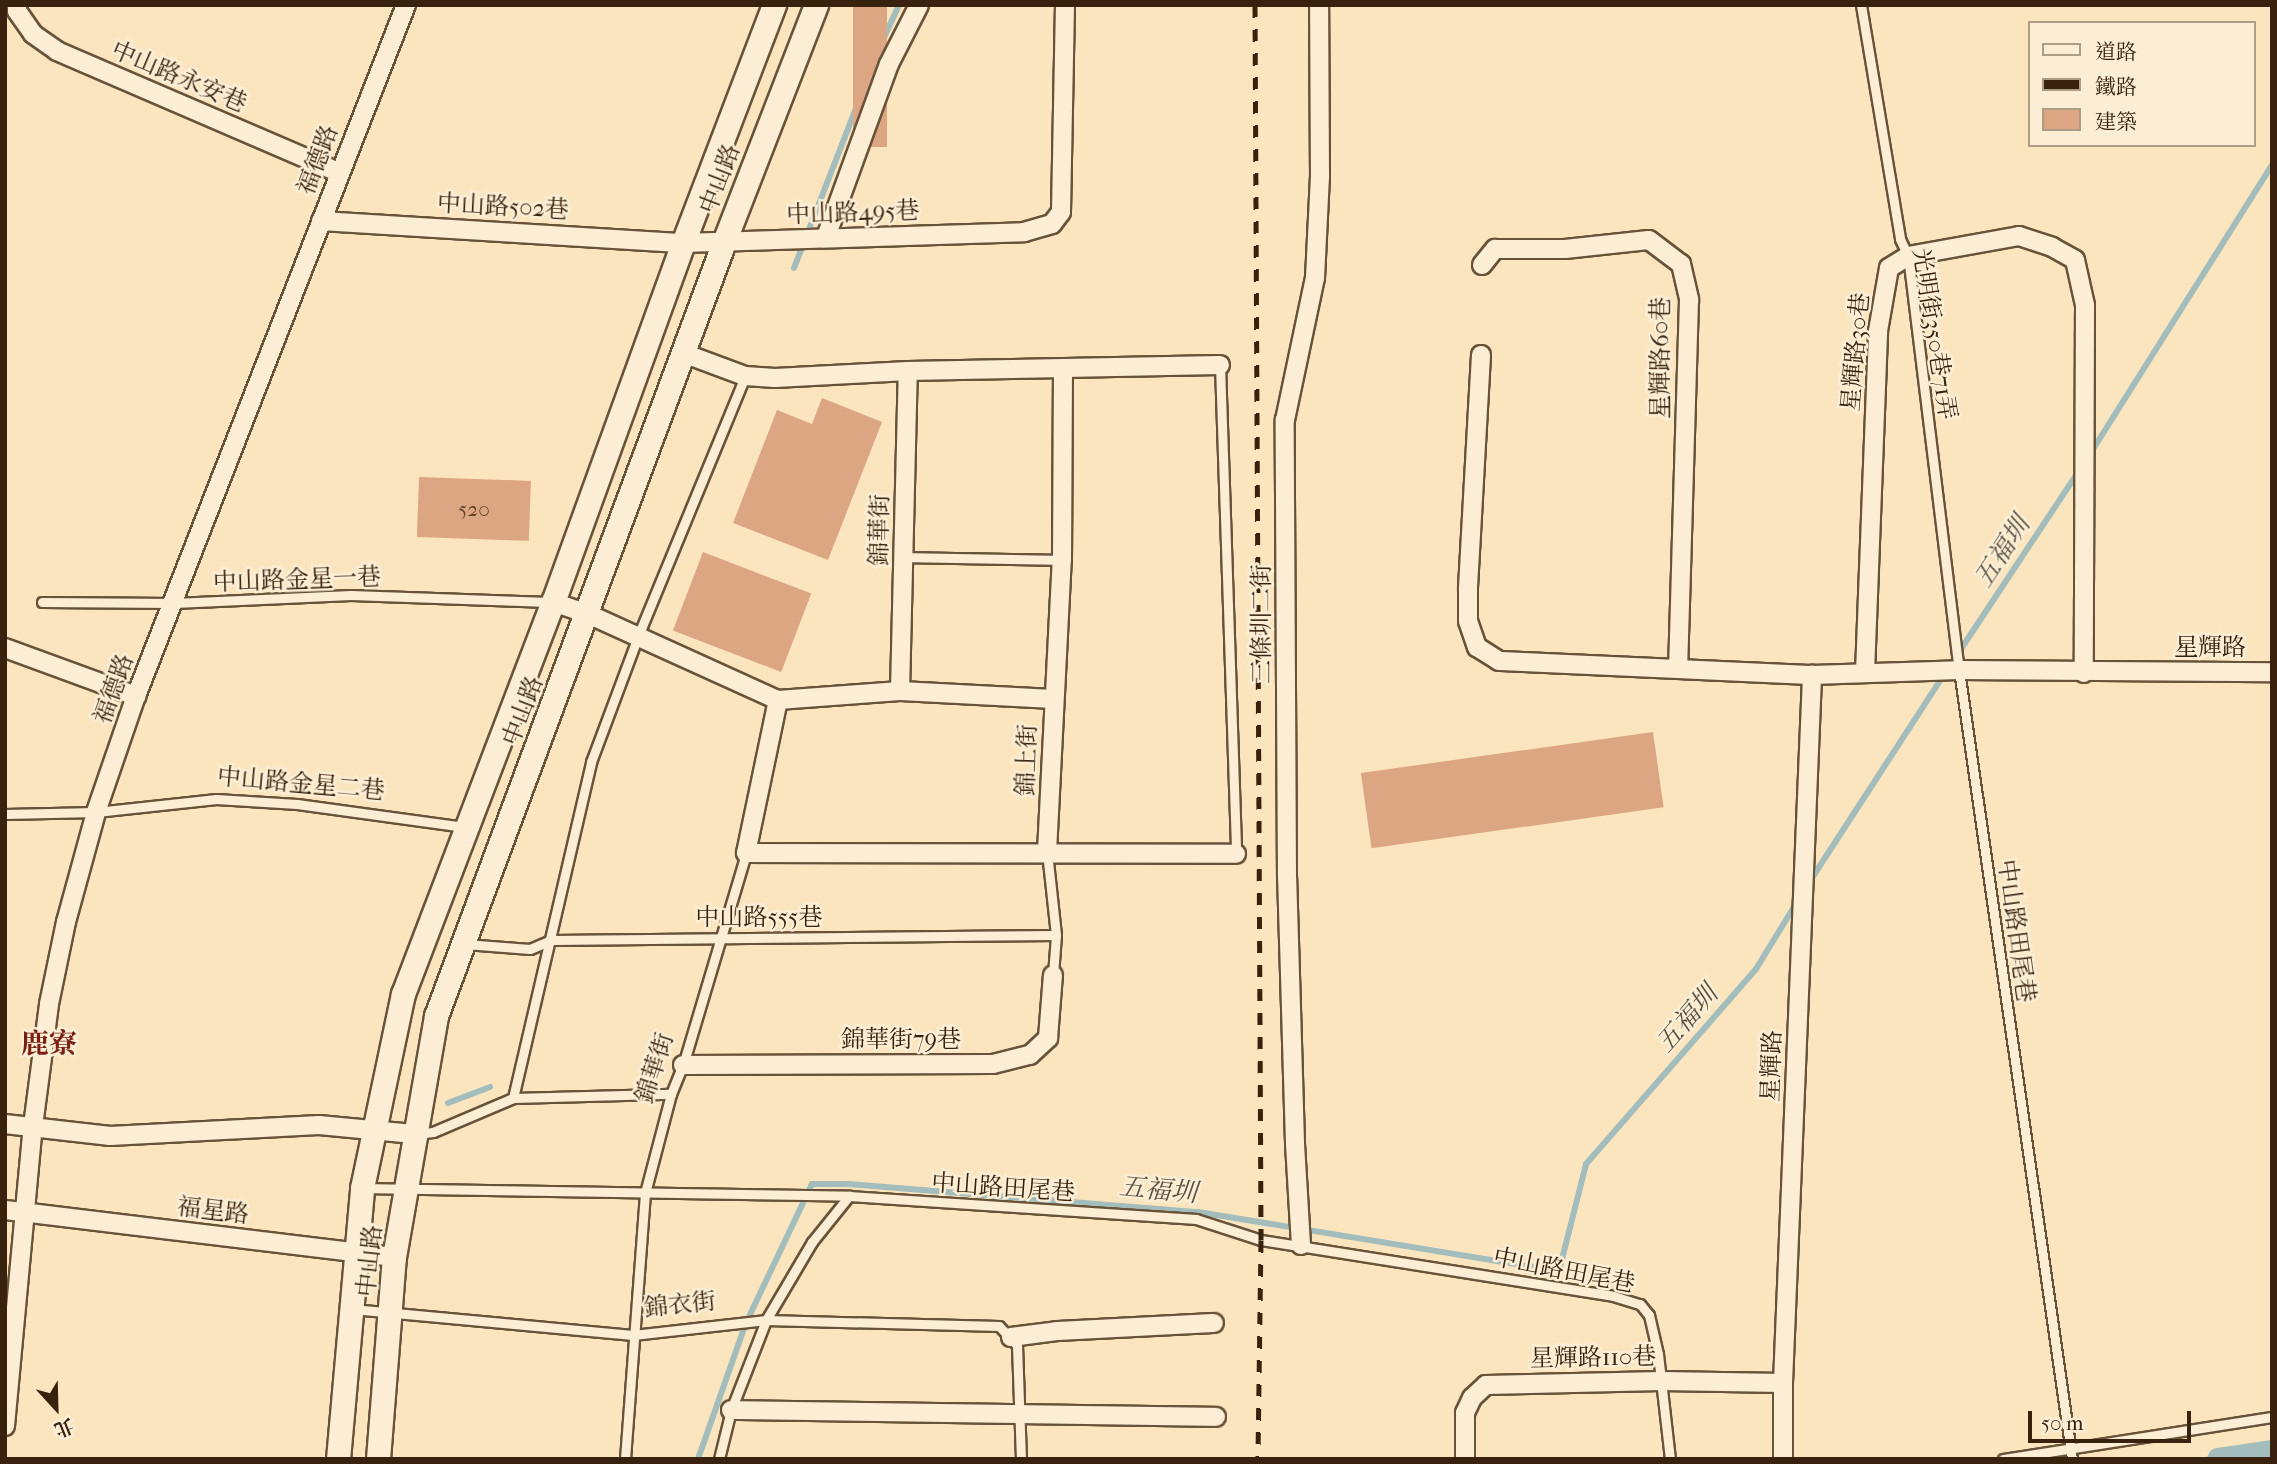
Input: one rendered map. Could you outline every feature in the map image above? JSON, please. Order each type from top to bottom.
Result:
[{"type":"street","name":"中山路永安巷","points":[[17,5],[17,11],[33,34],[57,51],[340,173]]},
{"type":"street","name":"福德路","points":[[5,1426],[33,1126],[49,1004],[66,922],[96,812],[136,696],[406,5]]},
{"type":"street","name":"中山路","points":[[338,1459],[362,1188],[403,994],[553,603],[683,243],[775,5]]},
{"type":"street","name":"中山路","points":[[378,1459],[394,1257],[436,1016],[588,614],[724,242],[816,5]]},
{"type":"street","points":[[826,237],[889,64],[919,5]]},
{"type":"street","name":"中山路495巷","points":[[683,243],[1024,232],[1052,224],[1061,212],[1065,5]]},
{"type":"street","name":"三條圳二街","points":[[1301,1242],[1287,878],[1285,420],[1315,278],[1320,177],[1319,5]]},
{"type":"street","name":"中山路502巷","points":[[321,221],[683,243]]},
{"type":"street","points":[[1908,256],[2019,236],[2052,247],[2075,260],[2085,305],[2084,673]]},
{"type":"street","name":"星輝路60巷","points":[[1482,265],[1495,249],[1565,249],[1649,240],[1681,264],[1689,300],[1678,668]]},
{"type":"street","name":"星輝路30巷","points":[[1865,673],[1878,331],[1889,268],[1908,256]]},
{"type":"street","points":[[683,354],[745,376],[775,378],[908,371],[1220,365]]},
{"type":"street","name":"星輝路","points":[[1481,355],[1468,621],[1477,648],[1499,661],[1812,675],[1959,670],[2084,673],[2272,672]]},
{"type":"street","name":"錦上街","points":[[1047,852],[1062,560],[1063,369]]},
{"type":"street","name":"錦華街","points":[[900,691],[908,371]]},
{"type":"street","points":[[553,603],[588,614],[778,700],[900,691],[1054,698]]},
{"type":"street","points":[[5,648],[136,696]]},
{"type":"street","name":"星輝路","points":[[1783,1459],[1783,1383],[1812,675]]},
{"type":"street","name":"錦華街","points":[[746,853],[778,700]]},
{"type":"street","points":[[746,853],[1236,854]]},
{"type":"street","name":"錦華街79巷","points":[[683,1065],[993,1064],[1030,1055],[1048,1038],[1053,975]]},
{"type":"street","points":[[5,1124],[110,1136],[319,1125],[414,1134]]},
{"type":"street","name":"福星路","points":[[5,1210],[356,1255],[394,1257]]},
{"type":"street","name":"錦衣街","points":[[1011,1337],[1057,1331],[1214,1323]]},
{"type":"street","name":"星輝路110巷","points":[[1465,1459],[1465,1413],[1472,1398],[1486,1385],[1661,1381],[1783,1383]]},
{"type":"street","points":[[731,1410],[1216,1416]]},
{"type":"lane","name":"光明街350巷71弄","points":[[1861,5],[1900,239],[1908,256],[1959,670]]},
{"type":"lane","points":[[1220,365],[1236,854]]},
{"type":"lane","points":[[513,1098],[591,762],[638,636],[745,376]]},
{"type":"lane","points":[[904,557],[1062,560]]},
{"type":"lane","name":"中山路金星一巷","points":[[42,602],[174,603],[351,595],[553,603]]},
{"type":"lane","name":"中山路田尾巷","points":[[1959,670],[2072,1459]]},
{"type":"lane","name":"中山路金星二巷","points":[[5,814],[96,812],[216,799],[297,804],[466,827]]},
{"type":"lane","points":[[1047,852],[1056,935],[1053,975]]},
{"type":"lane","name":"錦華街","points":[[625,1459],[645,1192],[671,1094],[683,1065],[746,853]]},
{"type":"lane","name":"中山路555巷","points":[[464,943],[530,949],[551,940],[1056,935]]},
{"type":"lane","points":[[414,1134],[433,1132],[513,1098],[671,1094]]},
{"type":"lane","name":"中山路田尾巷","points":[[362,1188],[849,1196],[1196,1219],[1261,1240],[1301,1242],[1613,1296],[1640,1304],[1649,1315],[1661,1381],[1670,1459]]},
{"type":"lane","points":[[719,1459],[731,1410],[766,1320],[812,1242],[849,1196]]},
{"type":"lane","name":"錦衣街","points":[[351,1309],[633,1335],[766,1320],[999,1326],[1011,1337]]},
{"type":"lane","points":[[1011,1337],[1017,1345],[1021,1459]]},
{"type":"lane","points":[[2003,1459],[2272,1417]]},
{"type":"building","points":[[853,5],[887,5],[887,147],[853,147]]},
{"type":"building","points":[[822,398],[882,422],[828,560],[733,523],[777,410],[812,424]]},
{"type":"building","points":[[419,477],[531,481],[529,541],[417,537]]},
{"type":"building","points":[[703,552],[811,594],[781,672],[673,630]]},
{"type":"building","points":[[1653,732],[1664,807],[1371,848],[1361,773]]},
{"type":"waterway","points":[[794,268],[880,46],[899,5]]},
{"type":"waterway","name":"五福圳","points":[[2090,454],[2272,165]]},
{"type":"waterway","name":"五福圳","points":[[1957,655],[2080,469]]},
{"type":"waterway","name":"五福圳","points":[[1808,884],[1945,673]]},
{"type":"waterway","name":"五福圳","points":[[698,1459],[746,1323],[812,1184],[848,1184],[1198,1212],[1559,1271],[1586,1164],[1756,969],[1797,902]]},
{"type":"waterway","points":[[448,1103],[490,1087]]},
{"type":"waterway","points":[[2218,1459],[2272,1451]]},
{"type":"railway","points":[[1255,5],[1261,1240],[1258,1459]]},
{"type":"district","name":"鹿寮","points":[[49,1044]]}]
